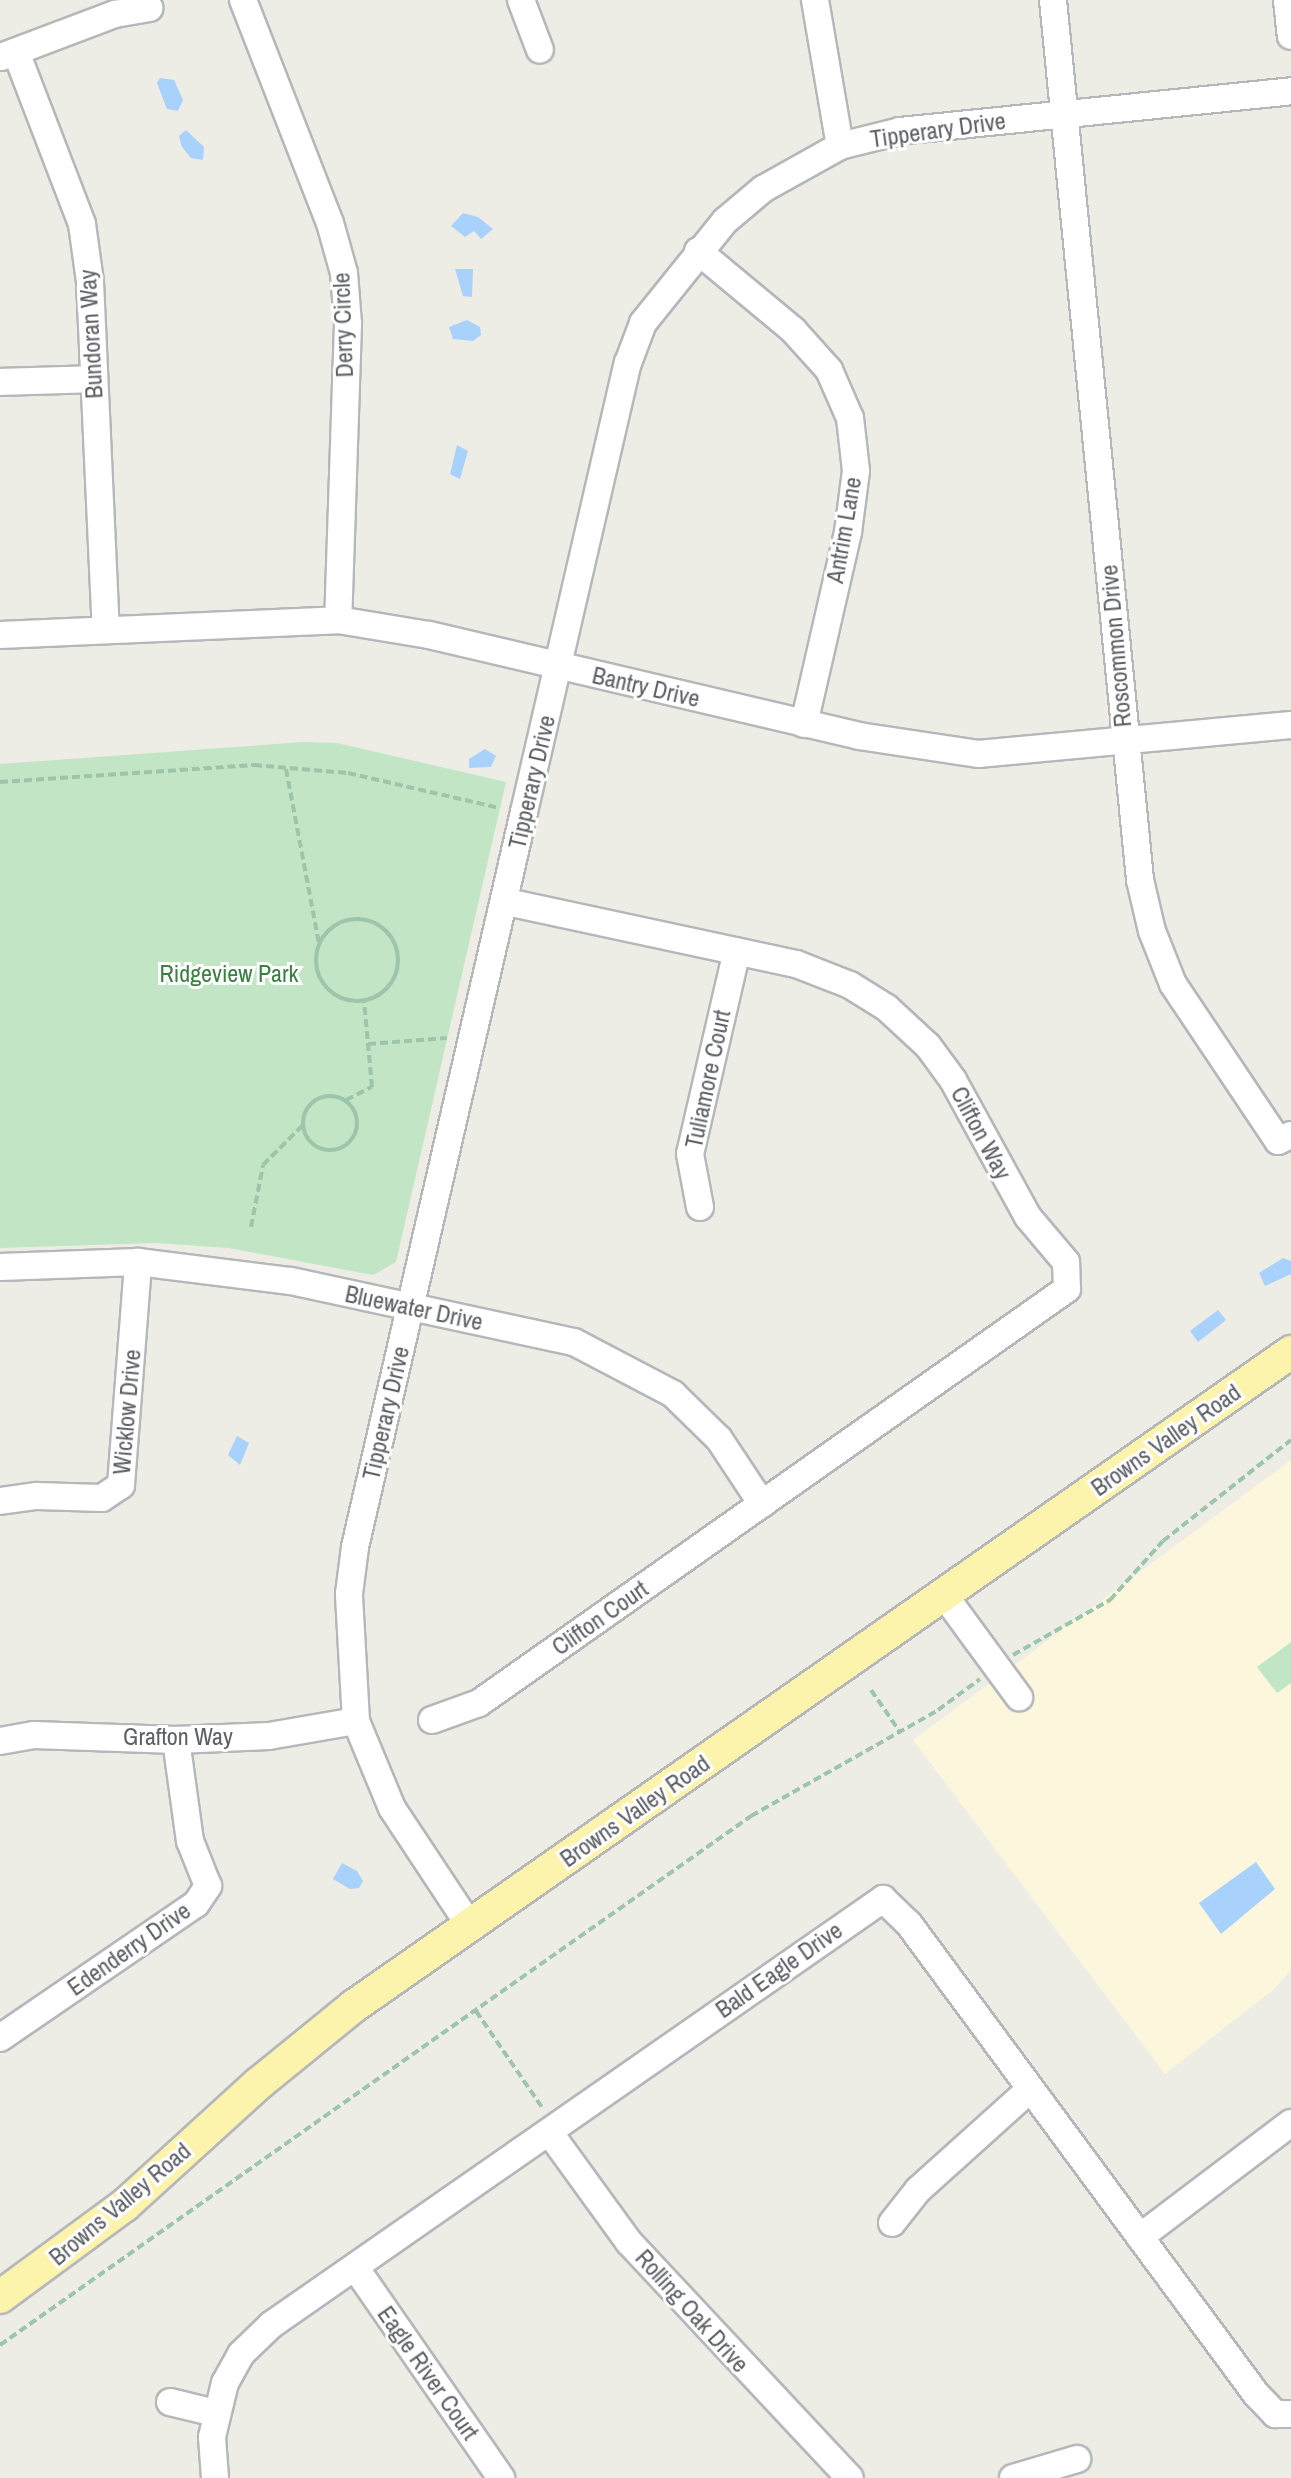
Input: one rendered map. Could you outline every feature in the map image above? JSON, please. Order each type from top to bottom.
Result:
[{"type":"main road","name":"Browns Valley Road","points":[[0,2297],[125,2205],[305,2044],[1291,1352]]},
{"type":"street","name":"Derry Circle","points":[[243,0],[330,223],[344,273],[348,324],[338,620]]},
{"type":"street","points":[[521,0],[540,50]]},
{"type":"street","points":[[815,0],[840,146]]},
{"type":"street","name":"Roscommon Drive","points":[[1053,0],[1140,880],[1152,931],[1173,984],[1284,1138]]},
{"type":"street","points":[[1287,0],[1291,36]]},
{"type":"street","points":[[8,55],[115,14],[149,8]]},
{"type":"street","name":"Bundoran Way","points":[[8,55],[82,224],[90,282],[106,629]]},
{"type":"street","name":"Tipperary Drive","points":[[470,1926],[392,1808],[356,1721],[348,1641],[350,1582],[410,1308],[628,363],[643,323],[698,251],[763,189],[840,146],[900,131],[1291,91]]},
{"type":"street","name":"Antrim Lane","points":[[698,251],[802,340],[829,370],[850,418],[856,471],[848,532],[804,724]]},
{"type":"street","points":[[0,382],[94,379]]},
{"type":"street","name":"Bantry Drive","points":[[0,635],[338,620],[429,635],[920,749],[978,754],[1291,725]]},
{"type":"street","name":"Clifton Way","points":[[506,902],[796,964],[850,985],[887,1008],[928,1046],[953,1080],[1028,1217],[1066,1262],[1067,1289],[1050,1307],[762,1504]]},
{"type":"street","name":"Tuliamore Court","points":[[700,1207],[690,1154],[737,951]]},
{"type":"street","name":"Bluewater Drive","points":[[0,1267],[138,1262],[291,1281],[574,1342],[626,1365],[673,1394],[719,1439],[762,1504]]},
{"type":"street","name":"Wicklow Drive","points":[[0,1501],[37,1496],[102,1498],[121,1485],[138,1262]]},
{"type":"street","name":"Clifton Court","points":[[432,1720],[479,1703],[762,1504]]},
{"type":"street","points":[[944,1595],[1019,1697]]},
{"type":"street","name":"Grafton Way","points":[[0,1741],[34,1735],[176,1740],[269,1736],[356,1721]]},
{"type":"street","name":"Edenderry Drive","points":[[0,2038],[196,1904],[208,1886],[190,1841],[176,1740]]},
{"type":"street","name":"Bald Eagle Drive","points":[[215,2478],[215,2413],[241,2354],[271,2325],[883,1899],[909,1924],[1256,2394],[1275,2414],[1291,2414]]},
{"type":"street","points":[[892,2223],[918,2190],[1029,2090]]},
{"type":"street","points":[[1140,2237],[1291,2123]]},
{"type":"street","name":"Rolling Oak Drive","points":[[552,2129],[629,2242],[850,2478]]},
{"type":"street","name":"Eagle River Court","points":[[355,2267],[501,2478]]},
{"type":"street","points":[[170,2402],[215,2413]]},
{"type":"street","points":[[1013,2478],[1077,2459]]},
{"type":"path","points":[[0,782],[181,766],[286,769],[348,773],[500,808]]},
{"type":"path","points":[[286,769],[319,945],[316,963],[327,988],[351,1000],[364,1000],[377,996],[395,976],[398,963],[391,937],[370,921],[357,919],[332,927],[319,945]]},
{"type":"path","points":[[251,1227],[263,1165],[303,1125],[307,1108],[320,1097],[346,1100],[372,1087],[364,1000]]},
{"type":"path","points":[[368,1044],[447,1038]]},
{"type":"path","points":[[303,1125],[318,1148],[344,1147],[358,1124],[346,1100]]},
{"type":"path","points":[[0,2345],[751,1816],[900,1732],[1042,1635],[1110,1600],[1163,1541],[1291,1440]]},
{"type":"path","points":[[871,1690],[900,1732]]},
{"type":"path","points":[[476,2011],[552,2129]]},
{"type":"shaded area","points":[[1291,1460],[1291,1970],[1273,1990],[1165,2074],[913,1740]]},
{"type":"green space","name":"Ridgeview Park","points":[[304,742],[337,743],[506,782],[396,1262],[373,1275],[229,1248],[156,1243],[0,1248],[0,764]]},
{"type":"green space","points":[[1291,1642],[1291,1683],[1277,1693],[1257,1667]]},
{"type":"water","points":[[160,78],[174,80],[183,100],[178,111],[167,109],[157,83]]},
{"type":"water","points":[[186,130],[204,147],[203,160],[191,158],[182,147],[179,136]]},
{"type":"water","points":[[463,213],[478,217],[493,229],[481,239],[474,231],[465,237],[451,226]]},
{"type":"water","points":[[455,269],[473,269],[472,297],[463,296]]},
{"type":"water","points":[[467,320],[480,327],[481,335],[473,341],[453,339],[449,327]]},
{"type":"water","points":[[457,445],[468,451],[460,479],[450,474]]},
{"type":"water","points":[[485,749],[496,756],[491,767],[469,768],[469,759]]},
{"type":"water","points":[[1283,1258],[1291,1261],[1291,1274],[1265,1286],[1259,1273]]},
{"type":"water","points":[[1218,1310],[1226,1320],[1198,1342],[1190,1331]]},
{"type":"water","points":[[237,1436],[249,1443],[240,1465],[228,1455]]},
{"type":"water","points":[[1256,1862],[1275,1889],[1221,1934],[1199,1903]]},
{"type":"water","points":[[342,1863],[357,1871],[363,1881],[359,1888],[350,1889],[333,1879]]}]
